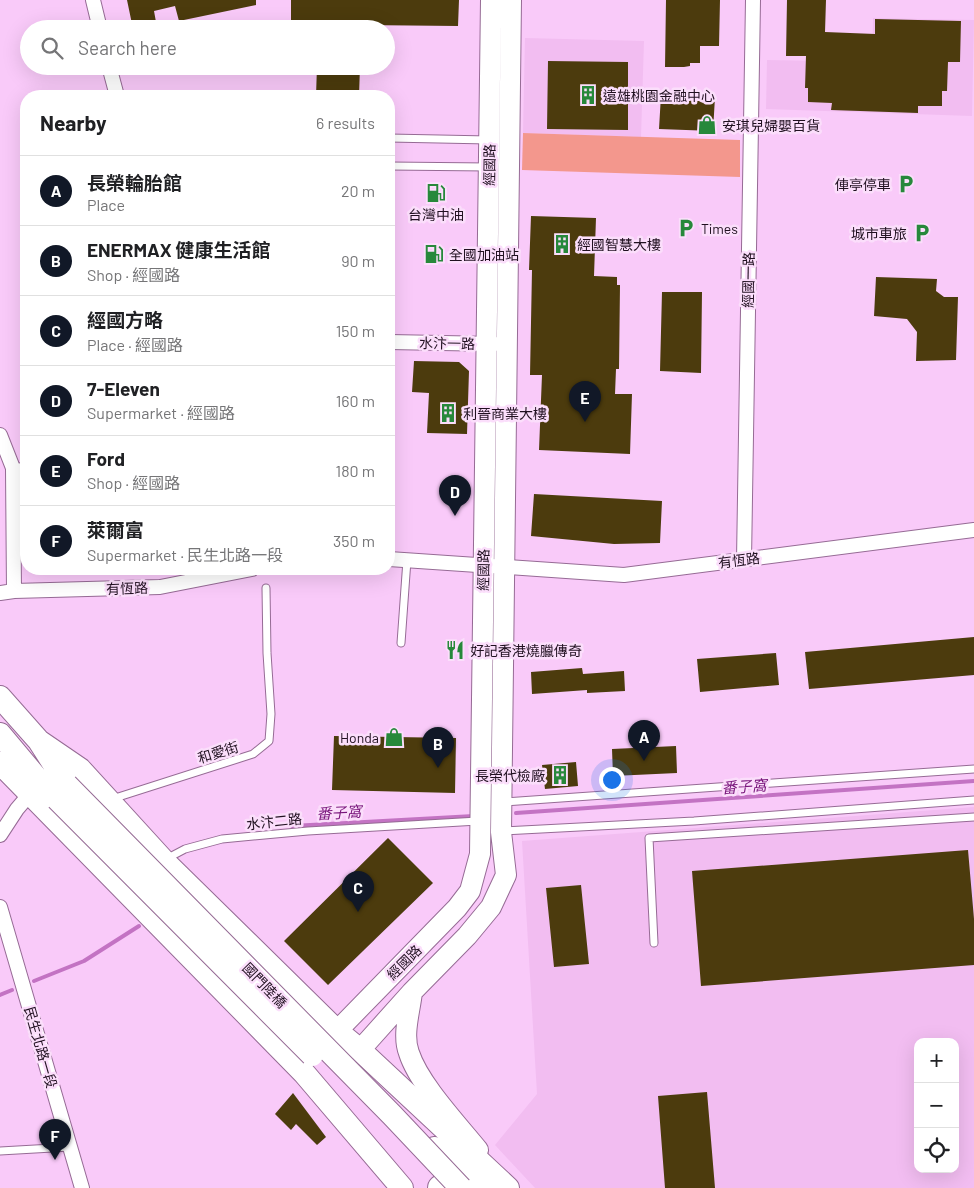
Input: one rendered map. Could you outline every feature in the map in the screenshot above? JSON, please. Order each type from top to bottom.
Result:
[{"type":"highway","points":[[392,1115],[480,1188]]},
{"type":"main road","points":[[0,697],[39,741],[80,769],[164,861],[337,1031],[509,1188]]},
{"type":"main road","points":[[0,734],[33,786],[304,1073],[402,1188]]},
{"type":"main road","points":[[39,741],[62,792]]},
{"type":"main road","points":[[0,764],[33,786],[62,792]]},
{"type":"main road","name":"國門陸橋","points":[[62,792],[392,1115],[462,1188]]},
{"type":"main road","name":"國門陸橋","points":[[62,792],[442,1188]]},
{"type":"street","points":[[93,0],[98,20]]},
{"type":"street","name":"經國路","points":[[360,1050],[412,992],[467,936],[491,906],[506,875],[492,819],[484,566],[491,0]]},
{"type":"street","name":"經國路","points":[[304,1073],[337,1031],[457,908],[470,891],[492,819],[504,567],[511,0]]},
{"type":"street","name":"經國一路","points":[[744,560],[752,0]]},
{"type":"street","points":[[111,75],[115,90]]},
{"type":"street","name":"水汴一路","points":[[395,342],[506,344]]},
{"type":"street","points":[[0,435],[20,467],[14,591]]},
{"type":"street","name":"有恆路","points":[[484,566],[624,575],[974,530]]},
{"type":"street","points":[[395,559],[484,566]]},
{"type":"street","name":"有恆路","points":[[0,593],[160,587],[221,575]]},
{"type":"street","points":[[0,836],[33,786],[39,741]]},
{"type":"street","name":"民生北路一段","points":[[1,915],[82,1188]]},
{"type":"street","points":[[412,992],[407,1030],[408,1052],[426,1085],[509,1188]]},
{"type":"lane","points":[[395,138],[489,140]]},
{"type":"lane","points":[[395,166],[489,167]]},
{"type":"lane","points":[[401,643],[406,560]]},
{"type":"lane","name":"和愛街","points":[[110,800],[253,754],[269,741],[271,714],[267,653],[266,588]]},
{"type":"lane","points":[[492,819],[974,769]]},
{"type":"lane","points":[[492,819],[704,821],[974,800]]},
{"type":"lane","points":[[654,944],[649,838],[974,817]]},
{"type":"lane","name":"水汴二路","points":[[164,861],[185,849],[222,839],[308,830],[492,819]]},
{"type":"lane","points":[[0,1151],[70,1147]]},
{"type":"shaded area","points":[[873,18],[974,20],[972,116],[766,109],[767,60],[872,62]]},
{"type":"shaded area","points":[[525,38],[644,41],[641,137],[523,133]]},
{"type":"shaded area","points":[[523,133],[740,140],[740,177],[522,170]]},
{"type":"shaded area","points":[[974,807],[974,1188],[535,1188],[495,1145],[537,1094],[522,841]]},
{"type":"building","points":[[127,0],[256,0],[256,5],[184,20],[179,20],[175,6],[154,11],[156,20],[131,20]]},
{"type":"building","points":[[291,0],[459,0],[458,26],[395,25],[395,20],[291,20]]},
{"type":"building","points":[[666,0],[720,0],[719,46],[700,46],[700,63],[690,63],[690,66],[684,67],[665,67]]},
{"type":"building","points":[[787,0],[826,0],[825,32],[875,34],[875,19],[961,21],[960,62],[948,62],[947,91],[942,91],[942,106],[918,106],[918,113],[831,110],[832,103],[808,102],[808,88],[805,88],[806,56],[786,56]]},
{"type":"building","name":"遠雄桃園金融中心","points":[[548,61],[628,62],[628,130],[547,129]]},
{"type":"building","points":[[317,75],[360,75],[359,90],[316,90]]},
{"type":"building","points":[[661,95],[715,97],[713,131],[659,129]]},
{"type":"building","points":[[531,216],[596,218],[594,276],[617,277],[617,285],[620,285],[619,369],[616,369],[615,394],[632,394],[630,454],[539,450],[542,375],[530,375],[532,270],[529,270]]},
{"type":"building","points":[[876,277],[937,279],[936,291],[944,297],[958,297],[956,360],[916,361],[917,332],[907,319],[874,316]]},
{"type":"building","points":[[662,292],[702,292],[701,373],[660,371]]},
{"type":"building","name":"利晉商業大樓","points":[[414,361],[459,362],[469,371],[467,434],[427,433],[429,393],[412,392]]},
{"type":"building","points":[[534,494],[662,501],[660,543],[614,544],[531,536]]},
{"type":"building","points":[[974,637],[974,675],[809,689],[805,652]]},
{"type":"building","points":[[776,653],[779,685],[700,692],[697,659]]},
{"type":"building","points":[[582,668],[583,674],[624,671],[625,691],[587,693],[587,690],[532,694],[531,672]]},
{"type":"building","points":[[334,736],[456,738],[455,793],[332,790]]},
{"type":"building","points":[[676,746],[677,773],[613,776],[612,749]]},
{"type":"building","name":"長榮代檢廠","points":[[576,762],[578,786],[545,789],[542,765]]},
{"type":"building","points":[[388,838],[433,883],[328,985],[284,941]]},
{"type":"building","points":[[968,850],[974,919],[974,965],[701,986],[692,871]]},
{"type":"building","points":[[581,885],[589,964],[554,967],[546,888]]},
{"type":"building","points":[[707,1092],[715,1188],[665,1188],[658,1096]]},
{"type":"building","points":[[293,1093],[326,1137],[317,1145],[296,1124],[291,1130],[275,1114]]},
{"type":"waterway","name":"番子窩","points":[[516,813],[974,781]]},
{"type":"waterway","name":"番子窩","points":[[292,826],[474,816]]},
{"type":"waterway","name":"番子窩","points":[[34,981],[84,961],[139,926]]},
{"type":"waterway","name":"番子窩","points":[[0,995],[12,990]]},
{"type":"place","name":"遠雄桃園金融中心","points":[[588,95]]},
{"type":"place","name":"安琪兒婦嬰百貨","points":[[707,125]]},
{"type":"place","name":"俥亭停車","points":[[906,184]]},
{"type":"place","name":"台灣中油","points":[[436,193]]},
{"type":"place","name":"Times","points":[[686,228]]},
{"type":"place","name":"城市車旅","points":[[922,233]]},
{"type":"place","name":"經國智慧大樓","points":[[562,244]]},
{"type":"place","name":"全國加油站","points":[[434,254]]},
{"type":"place","name":"利晉商業大樓","points":[[448,413]]},
{"type":"place","name":"Ford","points":[[585,422]]},
{"type":"place","name":"7-Eleven","points":[[455,516]]},
{"type":"place","name":"好記香港燒臘傳奇","points":[[455,650]]},
{"type":"place","name":"Honda","points":[[394,737]]},
{"type":"place","name":"長榮輪胎館","points":[[644,761]]},
{"type":"place","name":"ENERMAX 健康生活館","points":[[438,768]]},
{"type":"place","name":"長榮代檢廠","points":[[560,775]]},
{"type":"place","name":"經國方略","points":[[358,912]]},
{"type":"place","name":"萊爾富","points":[[55,1160]]}]
